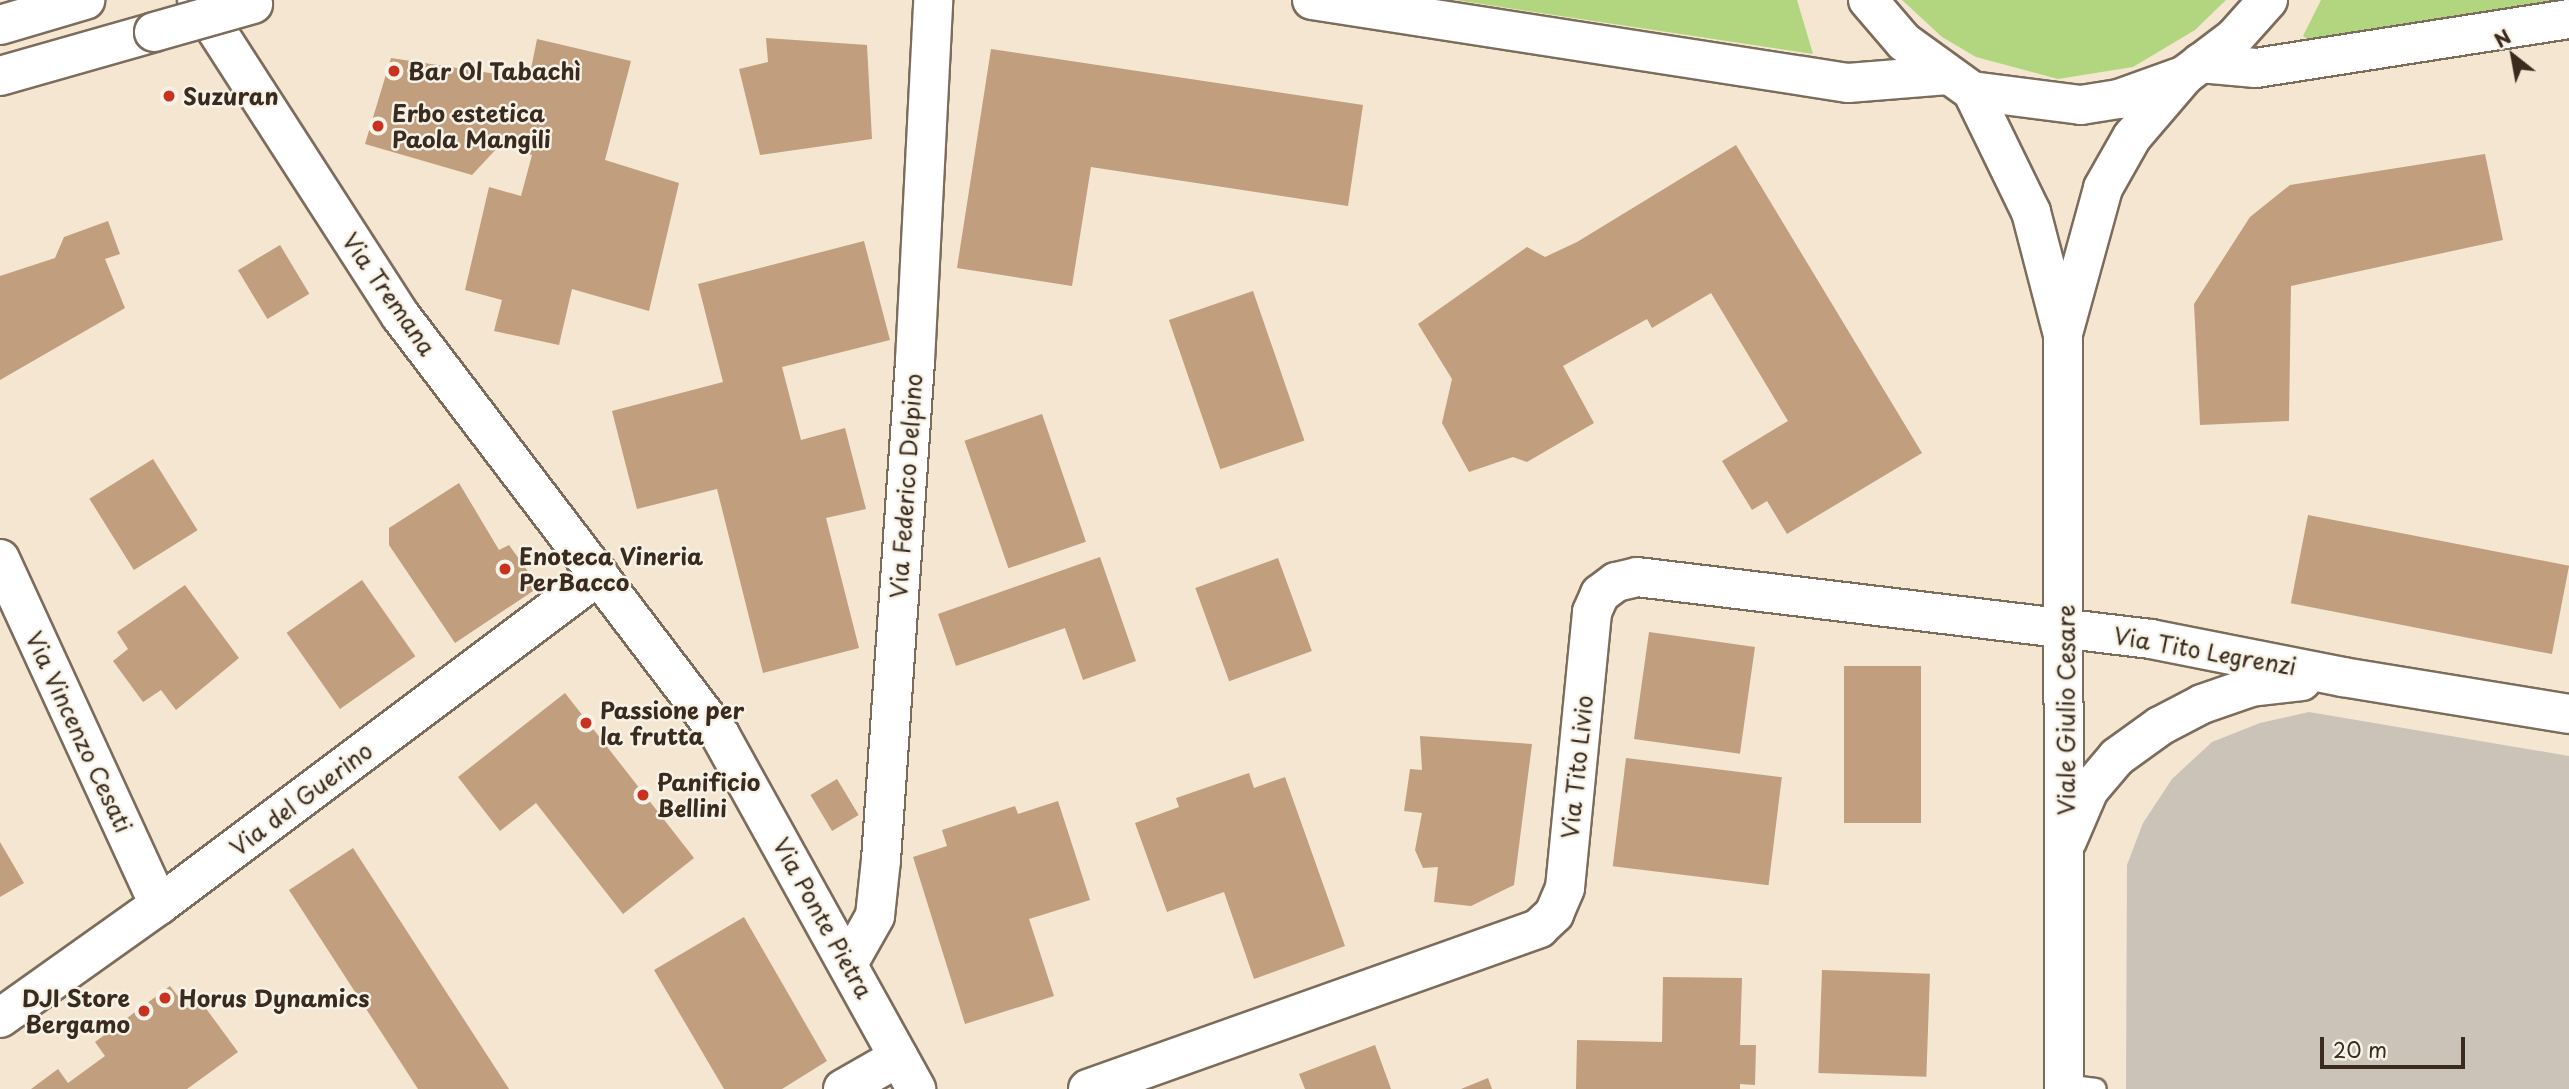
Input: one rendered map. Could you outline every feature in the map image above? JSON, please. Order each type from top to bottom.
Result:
[{"type":"main road","points":[[0,25],[85,0]]},
{"type":"main road","name":"Via Tremana","points":[[197,0],[400,315],[599,575]]},
{"type":"main road","name":"Via Federico Delpino","points":[[848,964],[875,916],[881,860],[915,361],[933,0]]},
{"type":"main road","points":[[1312,0],[1848,83],[1960,83]]},
{"type":"main road","points":[[0,76],[260,2]]},
{"type":"main road","name":"Viale Giulio Cesare","points":[[2063,335],[2104,188],[2132,137],[2192,69],[2263,8]]},
{"type":"main road","name":"Viale Giulio Cesare","points":[[1876,10],[1904,43],[1960,83],[2081,105],[2119,99],[2192,69]]},
{"type":"main road","points":[[2192,69],[2269,67],[2569,19]]},
{"type":"main road","name":"Viale Giulio Cesare","points":[[1960,83],[2031,212],[2063,335],[2067,841],[2074,1088]]},
{"type":"main road","name":"Via Vincenzo Cesati","points":[[0,559],[159,905]]},
{"type":"main road","name":"Via del Guerino","points":[[0,1018],[159,905],[599,575]]},
{"type":"main road","name":"Via Ponte Pietra","points":[[599,575],[720,735],[908,1073],[843,1089]]},
{"type":"main road","name":"Via Tito Livio","points":[[1088,1089],[1539,928],[1554,914],[1565,888],[1592,612],[1600,594],[1616,582],[1637,577],[1665,578],[1981,621],[2066,628]]},
{"type":"main road","name":"Via Tito Legrenzi","points":[[2066,628],[2569,714]]},
{"type":"main road","name":"Via Tito Legrenzi","points":[[2067,841],[2089,790],[2117,757],[2161,726],[2202,704],[2251,687],[2343,677]]},
{"type":"shaded area","points":[[2309,712],[2569,756],[2569,1089],[2126,1089],[2127,865],[2143,823],[2172,779],[2212,742],[2260,723]]},
{"type":"green space","points":[[1455,0],[1797,0],[1813,54]]},
{"type":"green space","points":[[1902,0],[2226,0],[2195,30],[2133,67],[2058,79],[1976,57],[1942,37]]},
{"type":"green space","points":[[2321,0],[2559,0],[2311,42],[2303,36]]},
{"type":"building","points":[[766,38],[867,45],[872,139],[760,155],[739,69],[768,62]]},
{"type":"building","points":[[537,39],[631,61],[605,160],[679,183],[649,311],[572,289],[559,345],[494,331],[502,300],[465,290],[489,187],[521,196],[532,155],[500,145],[472,175],[365,144],[391,58],[529,79]]},
{"type":"building","points":[[991,49],[1363,105],[1348,206],[1091,167],[1072,286],[957,268]]},
{"type":"building","points":[[1736,145],[1922,453],[1787,534],[1767,501],[1752,510],[1722,461],[1788,421],[1711,293],[1652,328],[1647,319],[1563,366],[1594,423],[1527,462],[1513,457],[1469,472],[1442,423],[1452,379],[1418,324],[1527,247],[1545,257],[1577,242]]},
{"type":"building","points":[[2485,154],[2503,240],[2291,286],[2289,421],[2200,425],[2194,304],[2250,217],[2290,185]]},
{"type":"building","points":[[108,221],[120,254],[105,259],[125,308],[0,380],[0,276],[55,258],[64,237]]},
{"type":"building","points":[[864,241],[890,340],[782,367],[801,440],[845,428],[866,509],[826,518],[859,648],[763,673],[717,489],[637,509],[612,411],[723,382],[698,284]]},
{"type":"building","points":[[280,245],[309,294],[267,319],[238,270]]},
{"type":"building","points":[[1253,291],[1304,440],[1220,469],[1169,320]]},
{"type":"building","points":[[1042,414],[1086,542],[1008,568],[964,441]]},
{"type":"building","points":[[153,459],[198,530],[134,570],[89,499]]},
{"type":"building","points":[[459,483],[499,550],[509,545],[539,587],[455,643],[389,545],[389,528]]},
{"type":"building","points":[[2308,515],[2569,566],[2552,654],[2291,603]]},
{"type":"building","points":[[1100,557],[1136,661],[1083,680],[1065,628],[956,666],[938,614]]},
{"type":"building","points":[[1278,558],[1312,651],[1229,681],[1195,588]]},
{"type":"building","points":[[362,580],[415,656],[340,709],[287,633]]},
{"type":"building","points":[[185,585],[239,658],[176,710],[161,690],[143,702],[113,661],[128,649],[117,632]]},
{"type":"building","points":[[1649,632],[1755,647],[1740,754],[1634,739]]},
{"type":"building","points":[[1844,666],[1921,666],[1921,823],[1844,823]]},
{"type":"building","points":[[565,693],[694,858],[623,914],[536,803],[500,831],[458,777]]},
{"type":"building","points":[[1420,736],[1532,744],[1514,885],[1471,906],[1434,902],[1438,867],[1423,868],[1415,850],[1422,813],[1404,811],[1410,769],[1422,770]]},
{"type":"building","points":[[1626,758],[1782,777],[1769,885],[1613,866]]},
{"type":"building","points":[[1249,773],[1254,788],[1285,777],[1345,946],[1254,979],[1224,892],[1167,912],[1135,823],[1179,807],[1176,798]]},
{"type":"building","points":[[837,779],[859,815],[832,831],[810,795]]},
{"type":"building","points":[[1058,801],[1090,900],[1029,919],[1054,996],[965,1024],[913,857],[947,846],[942,830],[1015,806],[1018,814]]},
{"type":"building","points":[[0,842],[24,883],[0,897]]},
{"type":"building","points":[[353,848],[509,1089],[418,1089],[289,890]]},
{"type":"building","points":[[744,917],[827,1061],[782,1089],[724,1089],[654,970]]},
{"type":"building","points":[[1822,970],[1930,974],[1926,1077],[1818,1073]]},
{"type":"building","points":[[1663,977],[1742,978],[1740,1045],[1756,1045],[1755,1085],[1740,1084],[1740,1089],[1576,1089],[1577,1040],[1662,1042]]},
{"type":"building","points":[[170,986],[187,1008],[199,999],[238,1052],[187,1089],[31,1089],[58,1069],[68,1083],[105,1056],[95,1042]]},
{"type":"building","points":[[1375,1045],[1391,1089],[1305,1089],[1299,1074]]},
{"type":"building","points":[[1488,1078],[1492,1089],[1461,1089]]},
{"type":"place","name":"Bar Ol Tabachì","points":[[394,71]]},
{"type":"place","name":"Suzuran","points":[[169,96]]},
{"type":"place","name":"Erbo estetica Paola Mangili","points":[[378,126]]},
{"type":"place","name":"Enoteca Vineria PerBacco","points":[[505,569]]},
{"type":"place","name":"Passione per la frutta","points":[[586,723]]},
{"type":"place","name":"Panificio Bellini","points":[[643,795]]},
{"type":"place","name":"Horus Dynamics","points":[[165,998]]},
{"type":"place","name":"DJI Store Bergamo","points":[[144,1011]]}]
